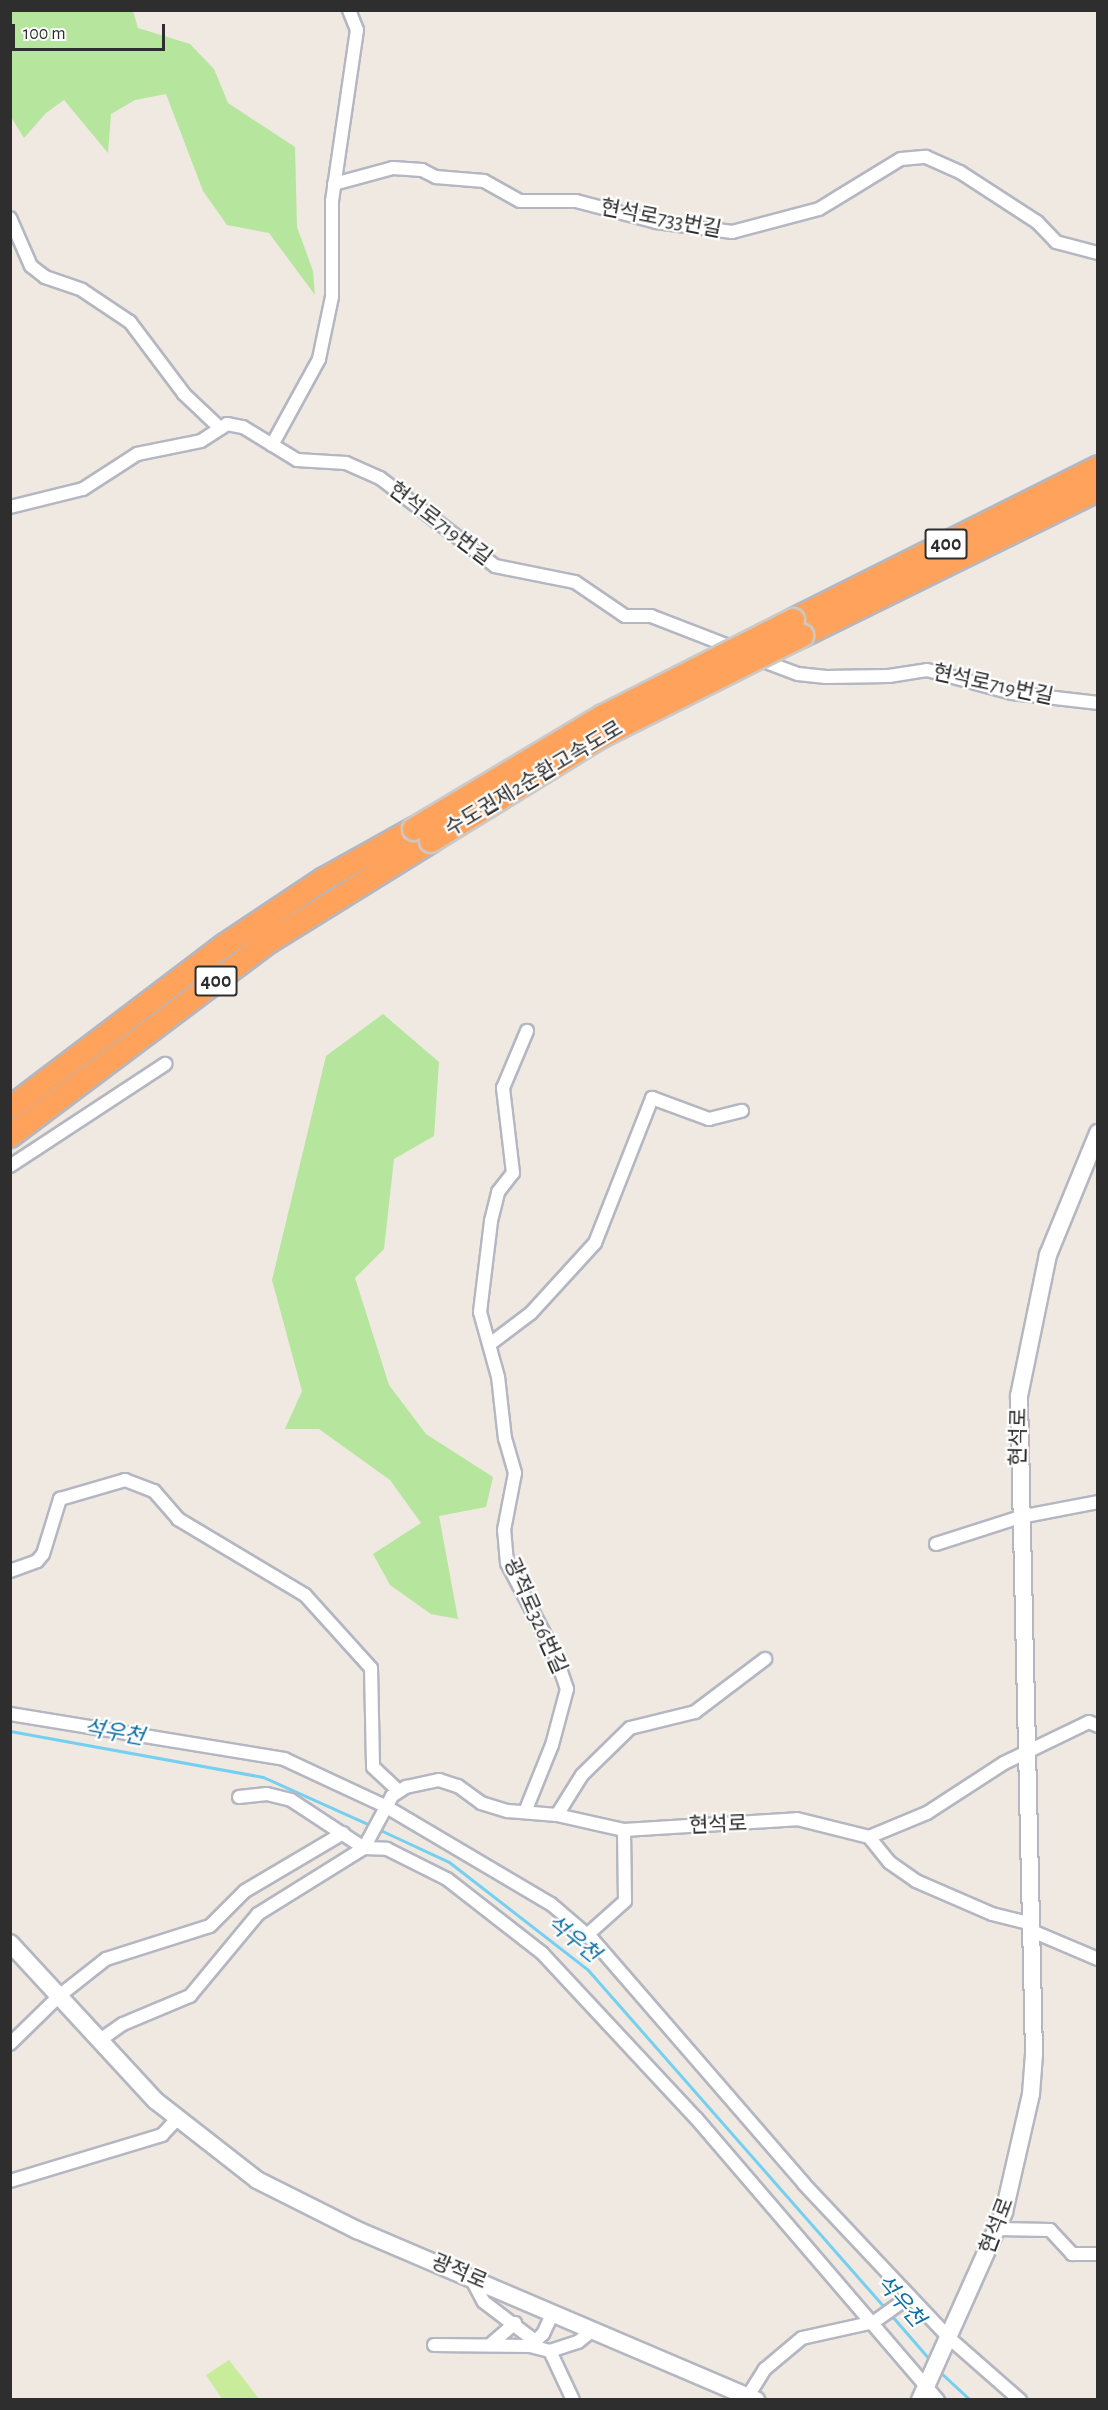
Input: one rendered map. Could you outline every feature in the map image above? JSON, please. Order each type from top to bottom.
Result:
[{"type":"highway","name":"수도권제2순환고속도로","points":[[10,1108],[225,945],[324,879],[422,835],[1098,466]]},
{"type":"highway","name":"수도권제2순환고속도로","points":[[798,628],[959,559],[1098,490]]},
{"type":"highway","points":[[959,559],[1098,496]]},
{"type":"highway","name":"수도권제2순환고속도로","points":[[10,1136],[270,941],[422,835]]},
{"type":"street","points":[[272,445],[314,369],[324,340],[332,297],[334,184],[357,30],[349,10]]},
{"type":"street","name":"현석로733번길","points":[[334,184],[393,168],[422,170],[436,177],[484,181],[520,201],[576,201],[656,222],[732,232],[819,208],[901,159],[926,158],[960,172],[1037,222],[1056,242],[1098,253]]},
{"type":"street","points":[[10,218],[31,266],[45,277],[82,290],[130,322],[184,394],[220,428],[201,441],[137,454],[83,489],[10,507]]},
{"type":"street","name":"현석로719번길","points":[[220,428],[243,427],[297,460],[346,463],[380,478],[495,566],[575,582],[625,616],[651,616],[777,668],[859,678],[927,670],[1012,693],[1098,703]]},
{"type":"street","name":"광적로326번길","points":[[525,1812],[552,1744],[567,1689],[555,1654],[507,1563],[504,1530],[515,1473],[490,1344],[480,1312],[491,1221],[498,1192],[513,1173],[502,1088],[527,1031]]},
{"type":"street","points":[[10,1166],[165,1064]]},
{"type":"street","points":[[490,1344],[531,1313],[595,1243],[652,1098],[709,1119],[742,1111]]},
{"type":"street","name":"현석로","points":[[928,2396],[947,2340],[997,2229],[1010,2192],[1031,2094],[1032,1927],[1019,1405],[1029,1336],[1048,1255],[1098,1133]]},
{"type":"street","points":[[10,1571],[43,1554],[60,1499],[125,1480],[154,1491],[178,1519],[209,1534],[267,1576],[305,1595],[371,1668],[373,1767],[399,1791]]},
{"type":"street","points":[[936,1544],[1020,1517],[1098,1502]]},
{"type":"street","points":[[97,2038],[123,2024],[190,1996],[258,1914],[366,1844],[386,1806],[399,1791],[439,1780],[481,1803],[525,1812],[556,1815],[582,1775],[630,1728],[695,1712],[765,1659]]},
{"type":"street","points":[[10,1714],[284,1759],[386,1806],[507,1876],[587,1935],[804,2184],[910,2296],[947,2340],[1020,2400]]},
{"type":"street","points":[[1098,1726],[1089,1722],[1026,1753],[927,1813],[869,1837],[890,1862],[916,1881],[992,1914],[1032,1927],[1098,1959]]},
{"type":"street","points":[[239,1797],[267,1794],[291,1800],[343,1833],[366,1844],[387,1849],[447,1879],[542,1953],[696,2118],[874,2322],[928,2396]]},
{"type":"street","name":"현석로","points":[[556,1815],[624,1830],[797,1819],[869,1837]]},
{"type":"street","points":[[587,1935],[625,1900],[624,1830]]},
{"type":"street","points":[[10,2044],[106,1959],[210,1926],[245,1891],[343,1833]]},
{"type":"street","points":[[10,1943],[60,1998]]},
{"type":"street","name":"광적로","points":[[60,1998],[177,2119],[257,2180],[357,2230],[752,2398]]},
{"type":"street","points":[[10,2181],[162,2135],[177,2119]]},
{"type":"street","points":[[997,2229],[1050,2230],[1072,2254],[1098,2254]]},
{"type":"street","points":[[471,2277],[484,2302],[515,2323],[532,2344]]},
{"type":"street","points":[[752,2398],[765,2369],[802,2338],[874,2322],[910,2296]]},
{"type":"street","points":[[532,2344],[553,2313]]},
{"type":"street","points":[[491,2344],[515,2323]]},
{"type":"street","points":[[434,2345],[532,2344],[550,2350],[578,2342],[593,2330]]},
{"type":"street","points":[[550,2350],[573,2400]]},
{"type":"green space","points":[[11,10],[133,11],[138,28],[190,44],[214,69],[228,103],[295,147],[297,227],[313,271],[315,295],[269,233],[227,225],[203,191],[166,94],[135,100],[111,114],[108,153],[64,100],[46,113],[24,138],[11,117]]},
{"type":"green space","points":[[383,1014],[439,1062],[434,1136],[394,1159],[384,1249],[355,1278],[389,1385],[426,1434],[493,1477],[486,1507],[439,1516],[458,1619],[431,1614],[390,1585],[373,1554],[421,1523],[390,1480],[319,1429],[285,1429],[302,1391],[272,1280],[326,1056]]},
{"type":"green space","points":[[229,2360],[259,2399],[222,2399],[206,2375]]},
{"type":"waterway","name":"석우천","points":[[10,1731],[263,1777],[372,1826]]},
{"type":"waterway","name":"석우천","points":[[378,1829],[449,1862],[588,1970],[887,2310]]},
{"type":"waterway","name":"석우천","points":[[891,2315],[930,2360]]},
{"type":"waterway","name":"석우천","points":[[940,2372],[970,2400]]}]
